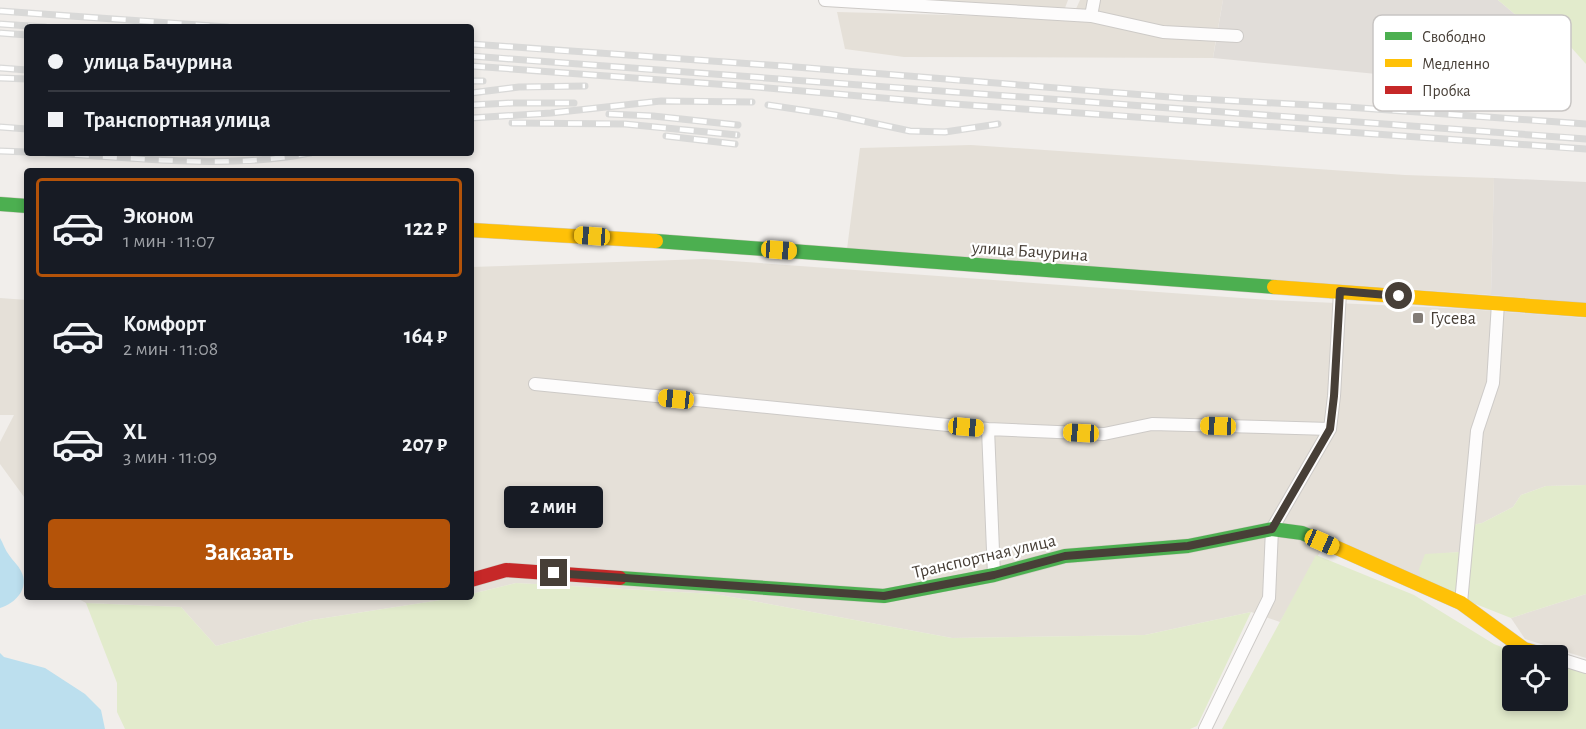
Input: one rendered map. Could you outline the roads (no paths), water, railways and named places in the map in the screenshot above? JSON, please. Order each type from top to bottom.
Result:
[{"type":"street","points":[[825,0],[1091,16],[1163,32],[1237,36]]},
{"type":"street","points":[[1091,16],[1094,0]]},
{"type":"street","points":[[0,204],[24,206]]},
{"type":"street","name":"улица Бачурина","points":[[474,230],[545,233],[1586,310]]},
{"type":"street","points":[[1205,729],[1269,598],[1272,529],[1330,429],[1340,291]]},
{"type":"street","points":[[1461,603],[1477,431],[1493,382],[1498,303]]},
{"type":"street","points":[[535,384],[988,429],[1104,434],[1152,424],[1330,429]]},
{"type":"street","points":[[988,429],[994,575]]},
{"type":"street","name":"Транспортная улица","points":[[474,579],[506,570],[884,596],[994,575],[1065,556],[1188,546],[1272,529],[1302,534],[1461,603],[1519,645]]},
{"type":"street","points":[[1568,661],[1586,667]]},
{"type":"water","points":[[0,538],[21,571],[24,583],[16,599],[0,608]]},
{"type":"water","points":[[0,653],[4,657],[45,668],[85,694],[101,710],[105,729],[0,729]]},
{"type":"railway","points":[[0,11],[184,24]]},
{"type":"railway","points":[[0,24],[24,26]]},
{"type":"railway","points":[[0,33],[24,35]]},
{"type":"railway","points":[[474,44],[1182,98],[1373,109]]},
{"type":"railway","points":[[474,56],[1586,139]]},
{"type":"railway","points":[[474,66],[940,103],[1586,149]]},
{"type":"railway","points":[[0,68],[24,70]]},
{"type":"railway","points":[[0,78],[24,79]]},
{"type":"railway","points":[[474,81],[483,81]]},
{"type":"railway","points":[[474,93],[519,87],[585,86]]},
{"type":"railway","points":[[474,118],[551,113],[661,101],[752,102]]},
{"type":"railway","points":[[474,105],[574,103]]},
{"type":"railway","points":[[768,105],[835,115],[910,131],[945,132],[998,124]]},
{"type":"railway","points":[[1403,111],[1586,124]]},
{"type":"railway","points":[[609,114],[738,125]]},
{"type":"railway","points":[[512,123],[625,124],[737,135]]},
{"type":"railway","points":[[0,127],[24,129]]},
{"type":"railway","points":[[666,136],[735,144]]},
{"type":"railway","points":[[0,151],[24,152]]},
{"type":"railway","points":[[96,156],[213,162],[291,156]]},
{"type":"place","name":"Гусева","points":[[1418,318]]}]
